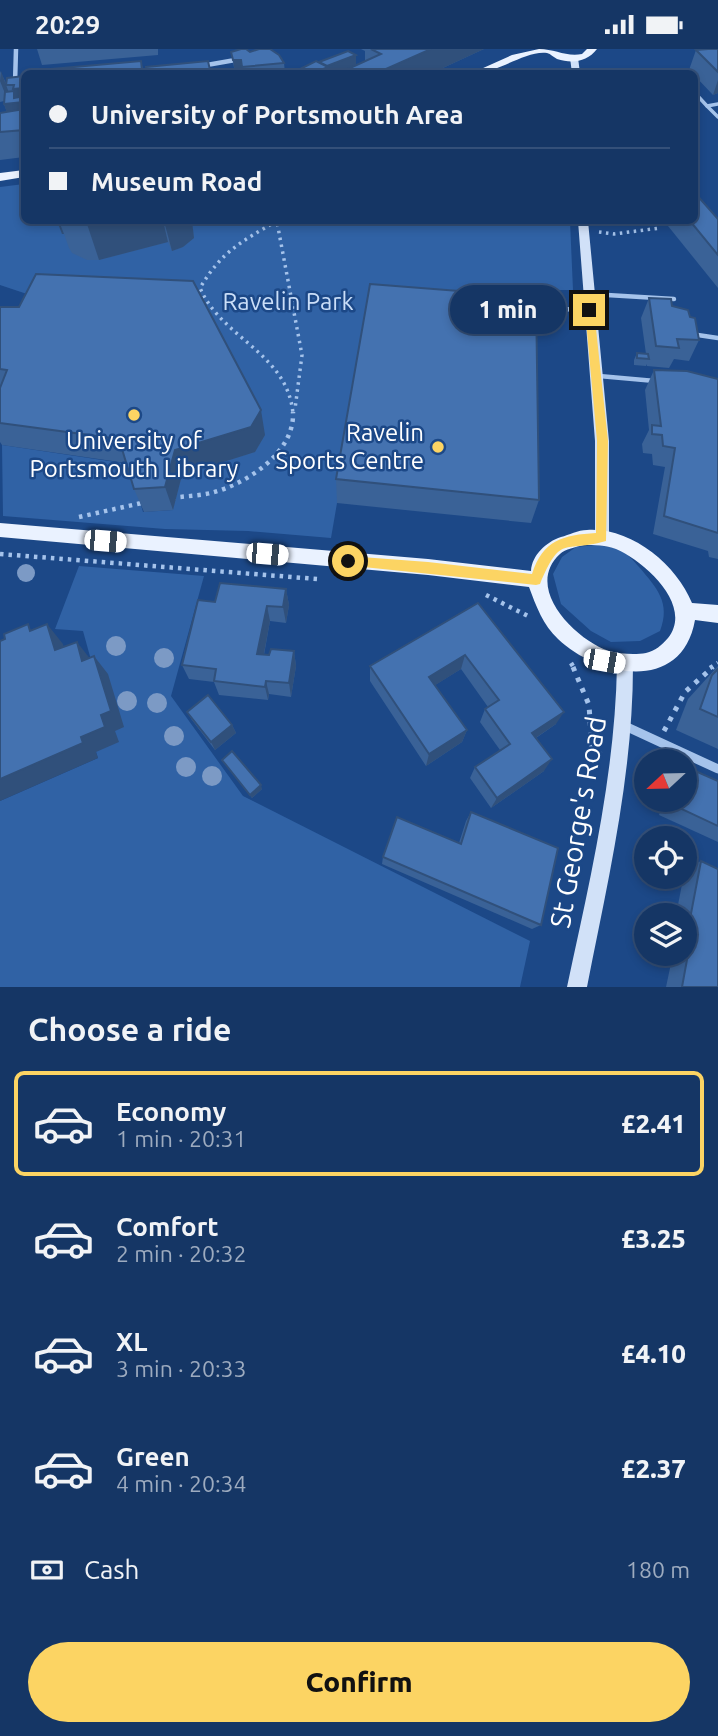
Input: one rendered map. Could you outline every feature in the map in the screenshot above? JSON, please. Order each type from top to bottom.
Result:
[{"type":"main road","points":[[484,70],[516,57],[549,49],[558,56],[574,58],[586,56],[592,49]]},
{"type":"main road","points":[[574,58],[576,70]]},
{"type":"main road","points":[[0,177],[21,174]]},
{"type":"main road","points":[[584,225],[602,441],[602,537]]},
{"type":"main road","points":[[0,530],[428,567],[536,580]]},
{"type":"main road","points":[[602,537],[627,546],[649,562],[678,593],[685,611],[684,630],[664,656],[651,662],[625,665],[604,661],[583,651],[566,635],[540,601],[536,580],[542,561],[553,549],[568,540],[602,537]]},
{"type":"main road","points":[[685,611],[718,614]]},
{"type":"main road","name":"St George's Road","points":[[577,987],[621,764],[625,726],[625,665]]},
{"type":"street","points":[[15,84],[16,49]]},
{"type":"street","points":[[189,67],[228,63],[246,57],[237,49]]},
{"type":"street","points":[[7,85],[21,83]]},
{"type":"street","points":[[625,726],[718,769]]},
{"type":"lane","points":[[698,96],[718,117]]},
{"type":"lane","points":[[707,106],[718,104]]},
{"type":"lane","points":[[588,294],[674,299]]},
{"type":"lane","points":[[518,307],[589,310]]},
{"type":"lane","points":[[681,333],[718,338]]},
{"type":"lane","points":[[596,376],[667,382]]},
{"type":"path","points":[[273,224],[244,240],[214,264],[200,288],[204,301],[232,334],[254,349],[282,376],[292,399],[294,419]]},
{"type":"path","points":[[167,499],[213,493],[249,476],[276,456],[289,438],[302,355],[279,224]]},
{"type":"path","points":[[584,225],[614,234],[660,228]]},
{"type":"path","points":[[74,520],[86,514],[157,501]]},
{"type":"path","points":[[0,554],[321,579]]},
{"type":"path","points":[[476,593],[513,607],[536,621]]},
{"type":"path","points":[[567,655],[581,679],[592,712],[592,750],[621,764]]},
{"type":"path","points":[[660,742],[672,708],[699,676],[718,663]]},
{"type":"green space","name":"Ravelin Park","points":[[21,184],[21,224],[570,224],[573,290],[540,290],[487,320],[370,311],[331,538],[248,531],[165,529],[3,516],[2,445],[129,464],[143,512],[173,510],[48,301],[0,285],[0,187]]},
{"type":"green space","points":[[596,545],[618,549],[624,553],[651,582],[663,604],[660,631],[640,641],[611,642],[591,631],[561,604],[553,574],[562,557],[576,547]]},
{"type":"green space","points":[[79,566],[204,576],[171,696],[243,796],[530,941],[520,987],[0,987],[0,801],[98,758],[70,669],[91,660],[83,631],[55,629]]},
{"type":"building","points":[[241,49],[250,52],[270,49],[279,55],[284,63],[242,67],[241,60],[233,60],[231,52]]},
{"type":"building","points":[[371,49],[431,49],[384,70],[346,70],[381,54]]},
{"type":"building","points":[[718,49],[718,72],[696,50]]},
{"type":"building","points":[[348,51],[356,55],[327,66],[319,62]]},
{"type":"building","points":[[141,61],[142,70],[40,70]]},
{"type":"building","points":[[208,61],[210,70],[146,70],[146,67]]},
{"type":"building","points":[[316,61],[328,67],[321,70],[298,70]]},
{"type":"building","points":[[21,76],[21,88],[13,89],[14,85],[6,85],[7,78]]},
{"type":"building","points":[[14,91],[14,98],[21,97],[21,102],[4,104],[5,92]]},
{"type":"building","points":[[21,110],[21,130],[0,132],[0,113]]},
{"type":"building","points":[[698,196],[718,219],[718,255],[692,224],[698,224]]},
{"type":"building","name":"University of Portsmouth Library","points":[[36,274],[193,281],[261,410],[251,427],[175,450],[165,487],[134,489],[119,439],[0,423],[0,388],[7,370],[0,369],[0,307],[19,307]]},
{"type":"building","name":"Ravelin Sports Centre","points":[[370,284],[536,297],[539,500],[336,479]]},
{"type":"building","points":[[649,298],[671,299],[672,306],[688,310],[690,317],[695,318],[699,340],[677,339],[679,348],[656,346]]},
{"type":"building","points":[[637,353],[648,354],[649,359],[637,358]]},
{"type":"building","points":[[654,370],[687,371],[718,379],[718,533],[664,516],[675,448],[663,446],[662,435],[652,434],[652,425],[661,426]]},
{"type":"building","points":[[220,583],[286,589],[283,607],[267,606],[257,654],[269,655],[271,649],[294,651],[289,683],[266,681],[265,687],[214,681],[216,669],[182,665],[198,600],[215,602]]},
{"type":"building","points":[[478,603],[564,712],[532,733],[552,759],[497,798],[475,767],[510,744],[485,709],[499,700],[465,655],[429,677],[467,730],[429,754],[370,666]]},
{"type":"building","points":[[28,624],[30,631],[47,624],[55,650],[77,642],[82,661],[94,656],[111,711],[101,715],[105,727],[81,737],[83,743],[0,779],[0,641],[5,639],[4,634]]},
{"type":"building","points":[[718,669],[718,717],[700,709],[712,675]]},
{"type":"building","points":[[208,695],[232,725],[211,742],[187,712]]},
{"type":"building","points":[[232,751],[261,785],[250,795],[222,760]]},
{"type":"building","points":[[697,772],[718,781],[718,826],[688,812],[697,812]]},
{"type":"building","points":[[471,812],[558,848],[541,925],[383,857],[397,817],[461,844]]},
{"type":"building","points":[[701,861],[718,869],[718,987],[682,987],[686,966],[697,966],[697,903],[693,903]]},
{"type":"place","name":"University of Portsmouth Library","points":[[134,415]]},
{"type":"place","name":"Ravelin Sports Centre","points":[[438,447]]},
{"type":"route","points":[[348,561],[536,580],[542,561],[553,549],[568,540],[602,537],[602,441],[589,310]]}]
